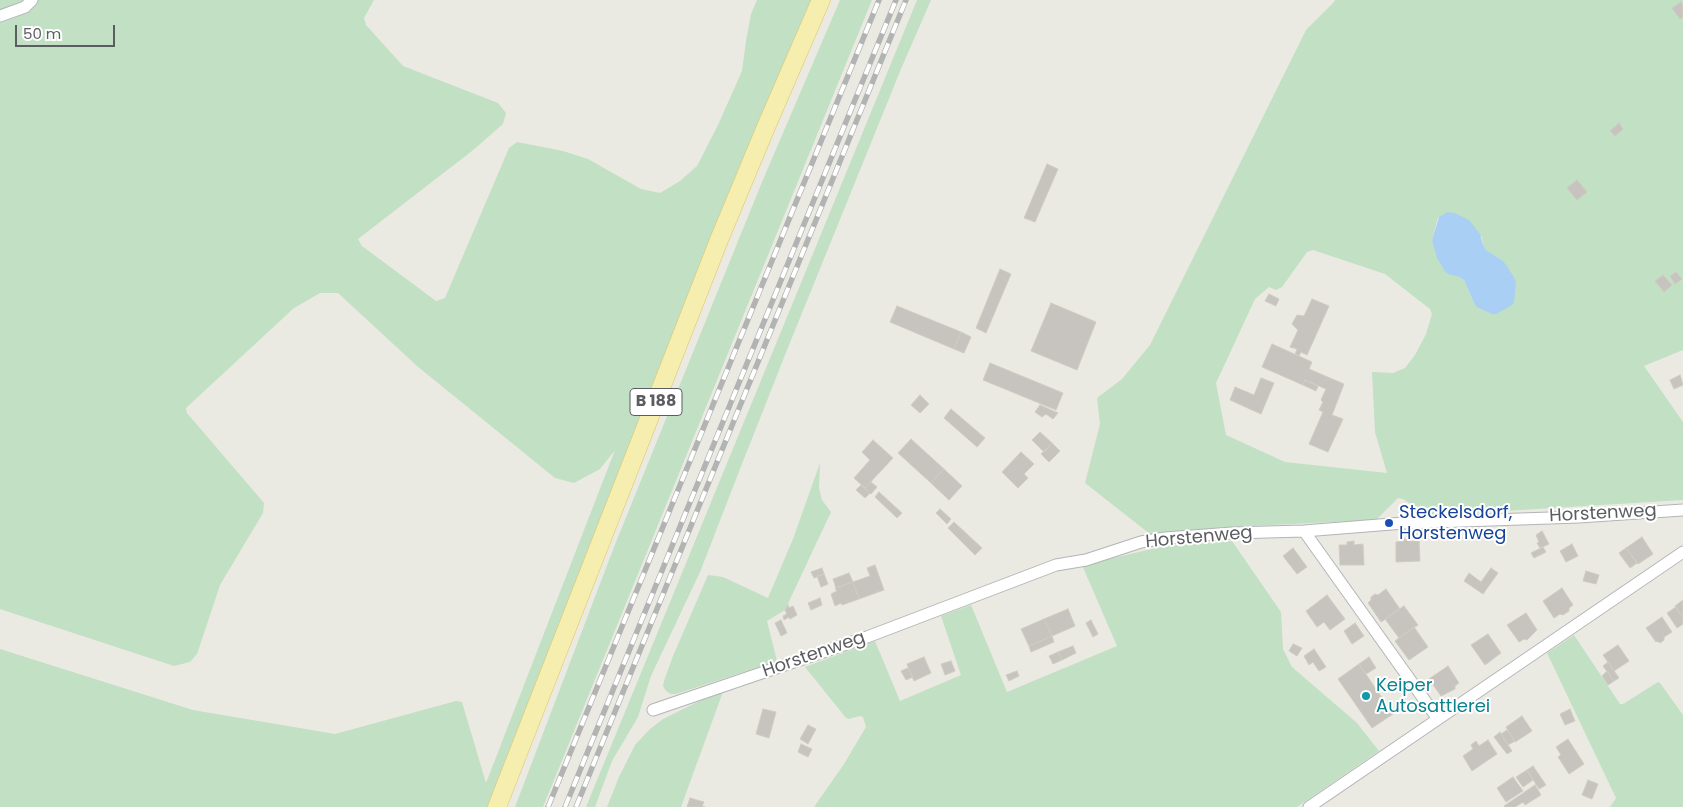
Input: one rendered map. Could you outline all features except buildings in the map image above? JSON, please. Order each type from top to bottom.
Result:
[{"type":"main road","name":"B 188","points":[[497,807],[719,240],[821,0]]},
{"type":"street","points":[[0,16],[25,7],[32,0]]},
{"type":"street","name":"Horstenweg","points":[[653,710],[866,637],[1056,565],[1086,560],[1141,542],[1165,538],[1232,533],[1304,531],[1683,510]]},
{"type":"street","points":[[1304,531],[1438,719]]},
{"type":"street","points":[[1309,807],[1683,552]]},
{"type":"green space","points":[[0,0],[374,0],[364,18],[366,25],[403,66],[498,103],[506,113],[503,124],[472,151],[358,239],[362,246],[436,301],[445,298],[509,148],[517,142],[563,151],[588,159],[641,189],[660,193],[680,181],[697,166],[718,125],[742,71],[751,14],[757,0],[813,0],[710,238],[680,321],[488,807],[0,807],[0,649],[193,710],[335,734],[456,701],[462,702],[486,783],[615,450],[600,469],[574,483],[555,478],[417,366],[338,293],[320,293],[294,308],[186,408],[187,413],[264,503],[263,513],[220,585],[197,654],[190,662],[174,666],[0,609]]},
{"type":"green space","points":[[840,0],[872,0],[543,807],[515,807],[614,547],[762,182]]},
{"type":"green space","points":[[917,0],[931,0],[787,350],[700,572],[651,676],[638,717],[612,761],[595,807],[586,807]]},
{"type":"green space","points":[[1335,0],[1683,0],[1683,350],[1644,366],[1683,422],[1683,500],[1423,516],[1416,513],[1409,503],[1398,498],[1376,520],[1229,527],[1150,534],[1085,483],[1100,424],[1097,398],[1122,379],[1150,345],[1306,30]],"holes":[[[1438,217],[1482,237],[1486,250],[1502,260],[1475,305],[1464,280],[1432,240]],[[1313,250],[1385,274],[1430,309],[1432,314],[1426,334],[1415,355],[1405,368],[1393,373],[1372,372],[1375,432],[1387,473],[1285,462],[1226,435],[1216,383],[1255,299],[1269,287],[1276,290],[1282,287],[1307,252]]]},
{"type":"green space","points":[[820,463],[819,488],[822,500],[831,512],[785,610],[767,621],[777,661],[676,694],[666,691],[663,686],[664,681],[673,656],[708,575],[723,577],[768,598],[793,539]]},
{"type":"green space","points":[[1232,541],[1281,612],[1283,649],[1292,667],[1357,723],[1379,751],[1297,807],[814,807],[844,764],[866,727],[863,717],[846,718],[805,667],[875,641],[900,701],[961,675],[941,616],[971,605],[1007,692],[1117,646],[1082,565],[1165,546]]},
{"type":"green space","points":[[1574,635],[1620,704],[1623,704],[1658,682],[1683,715],[1683,807],[1610,807],[1616,798],[1547,653]]},
{"type":"green space","points":[[724,689],[681,807],[607,807],[635,745],[650,729],[663,719]]},
{"type":"water","points":[[1448,212],[1469,220],[1480,234],[1486,250],[1502,260],[1507,266],[1516,281],[1512,305],[1496,314],[1477,307],[1464,280],[1445,271],[1437,258],[1432,240],[1439,217]]},
{"type":"railway","points":[[548,807],[879,0]]},
{"type":"railway","points":[[565,807],[896,0]]},
{"type":"railway","points":[[576,807],[906,0]]},
{"type":"place","name":"Steckelsdorf, Horstenweg","points":[[1389,523]]},
{"type":"place","name":"Keiper Autosattlerei","points":[[1366,696]]}]
